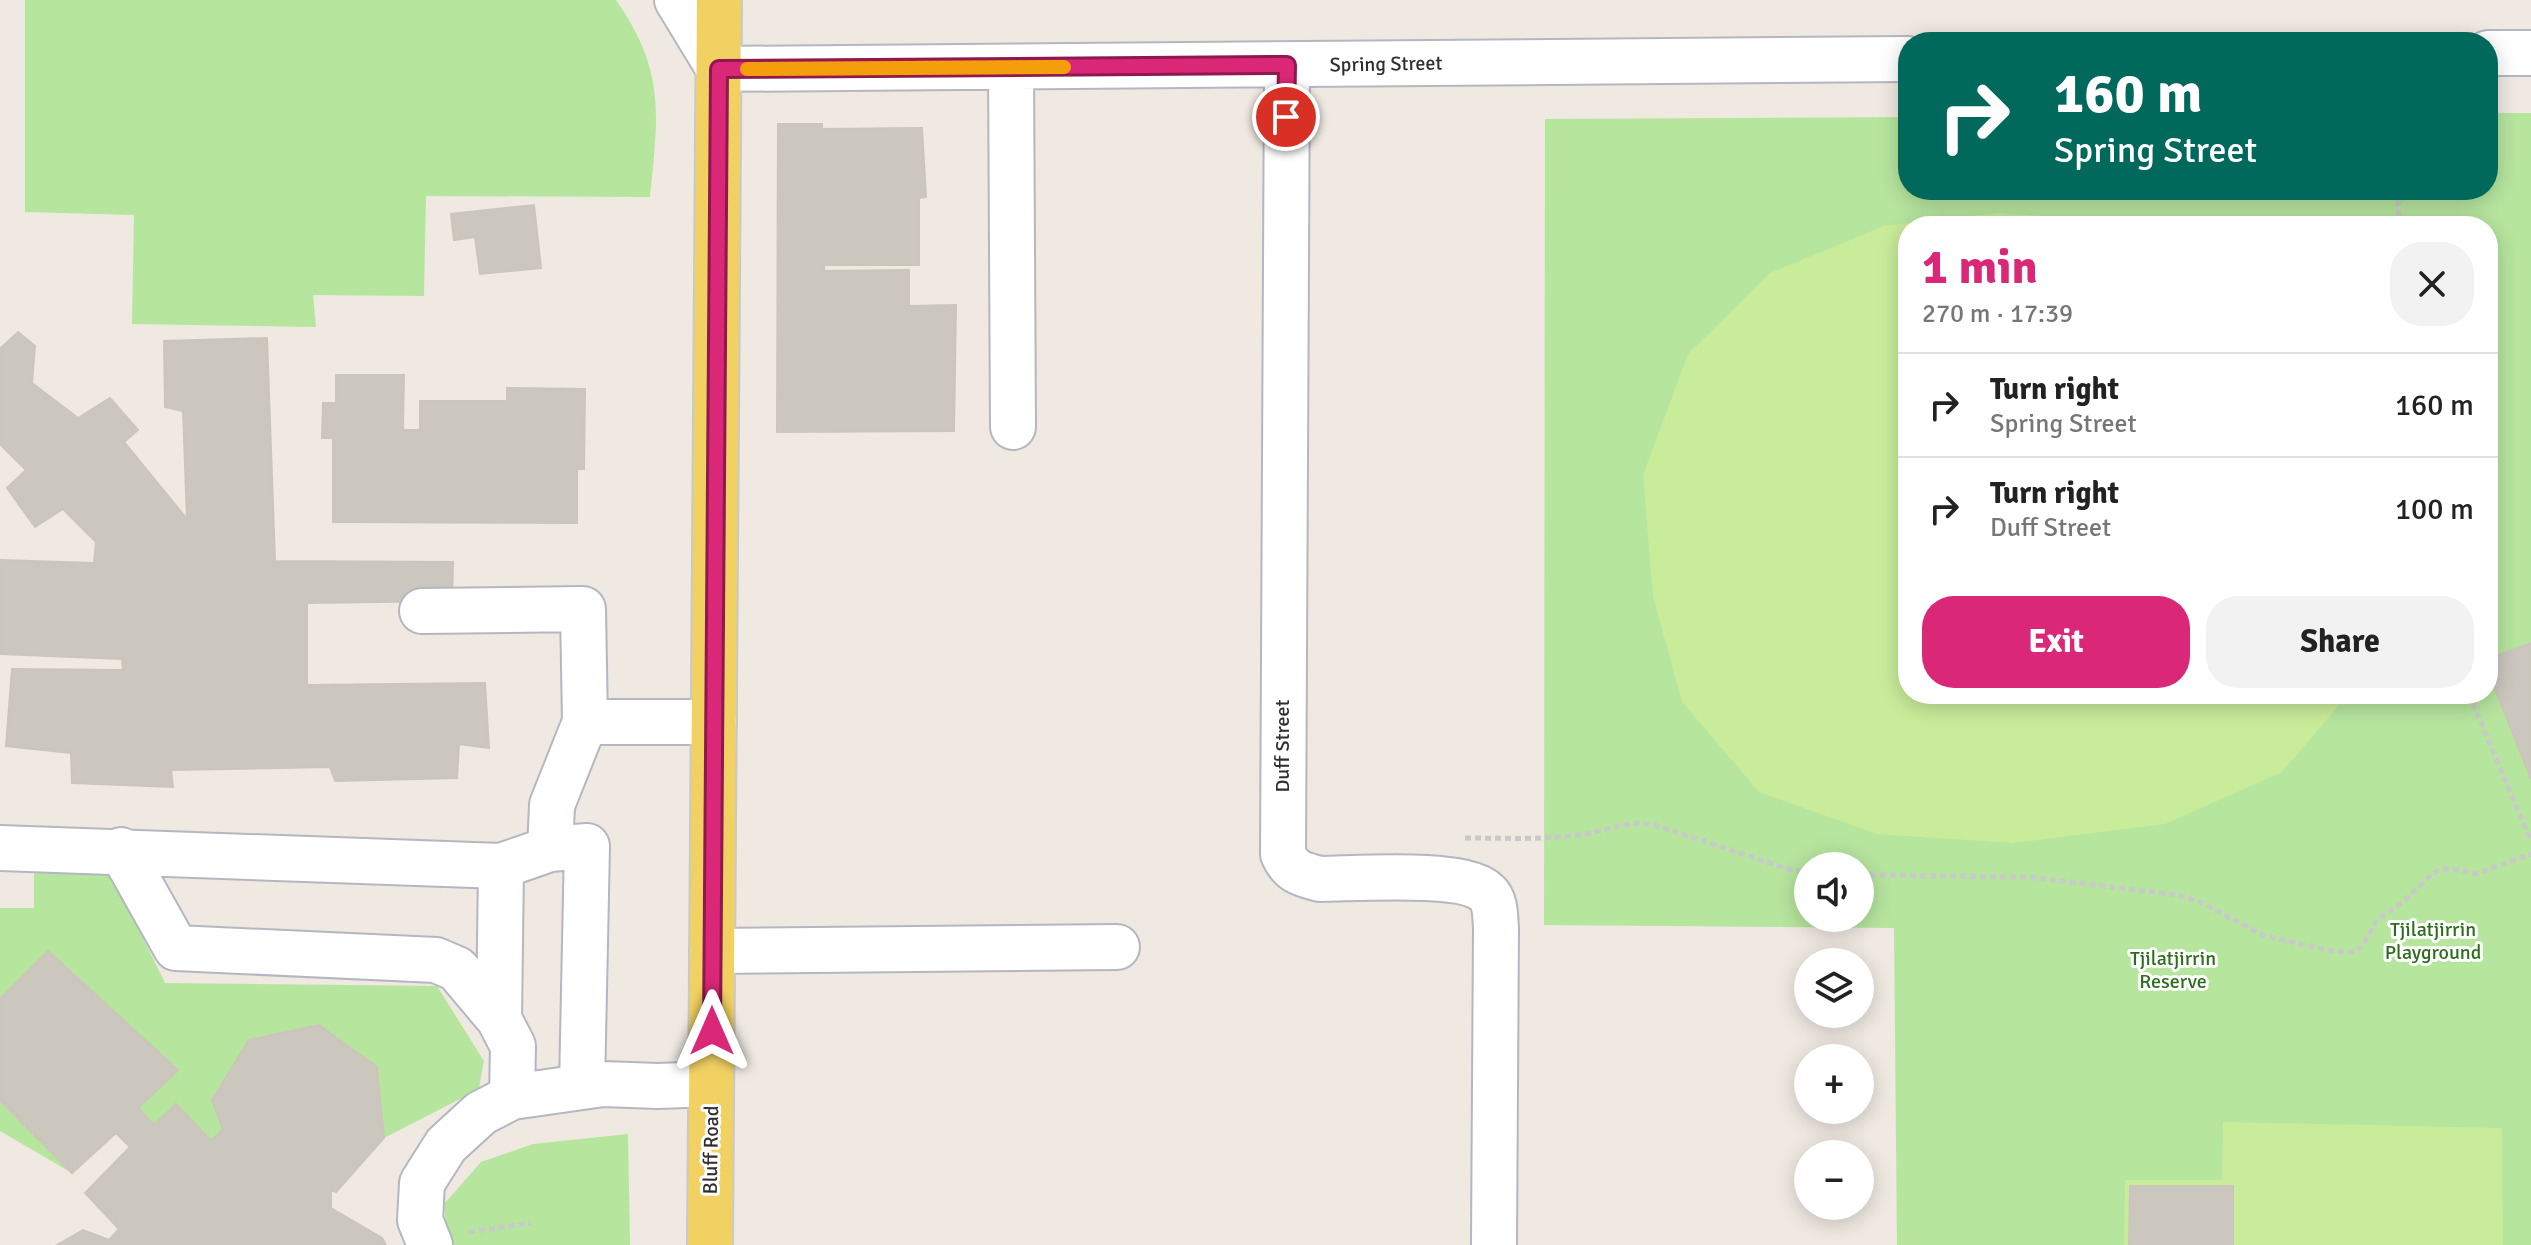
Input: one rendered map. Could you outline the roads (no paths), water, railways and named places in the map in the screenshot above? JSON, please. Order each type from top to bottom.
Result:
[{"type":"main road","name":"Bluff Road","points":[[710,1245],[719,0]]},
{"type":"street","points":[[677,0],[719,69]]},
{"type":"street","points":[[2498,53],[2531,53]]},
{"type":"street","name":"Spring Street","points":[[719,69],[1898,59]]},
{"type":"street","name":"Duff Street","points":[[1287,65],[1283,854],[1288,865],[1298,874],[1320,879],[1461,880],[1489,894],[1494,904],[1496,928],[1494,1245]]},
{"type":"street","points":[[1011,67],[1013,427]]},
{"type":"street","points":[[422,611],[583,609],[585,722],[552,805],[550,849]]},
{"type":"street","points":[[585,722],[714,722]]},
{"type":"street","points":[[0,848],[501,866],[550,849],[587,846],[582,1087]]},
{"type":"street","points":[[121,850],[176,948],[436,960],[457,969],[499,1019],[513,1046],[512,1097]]},
{"type":"street","points":[[499,1019],[501,866]]},
{"type":"street","points":[[712,951],[1117,947]]},
{"type":"street","points":[[430,1245],[420,1220],[422,1183],[446,1145],[481,1113],[512,1097],[603,1084],[711,1084]]},
{"type":"park label","name":"Tjilatjirrin Playground","points":[[2433,940]]},
{"type":"park label","name":"Tjilatjirrin Reserve","points":[[2173,970]]}]
